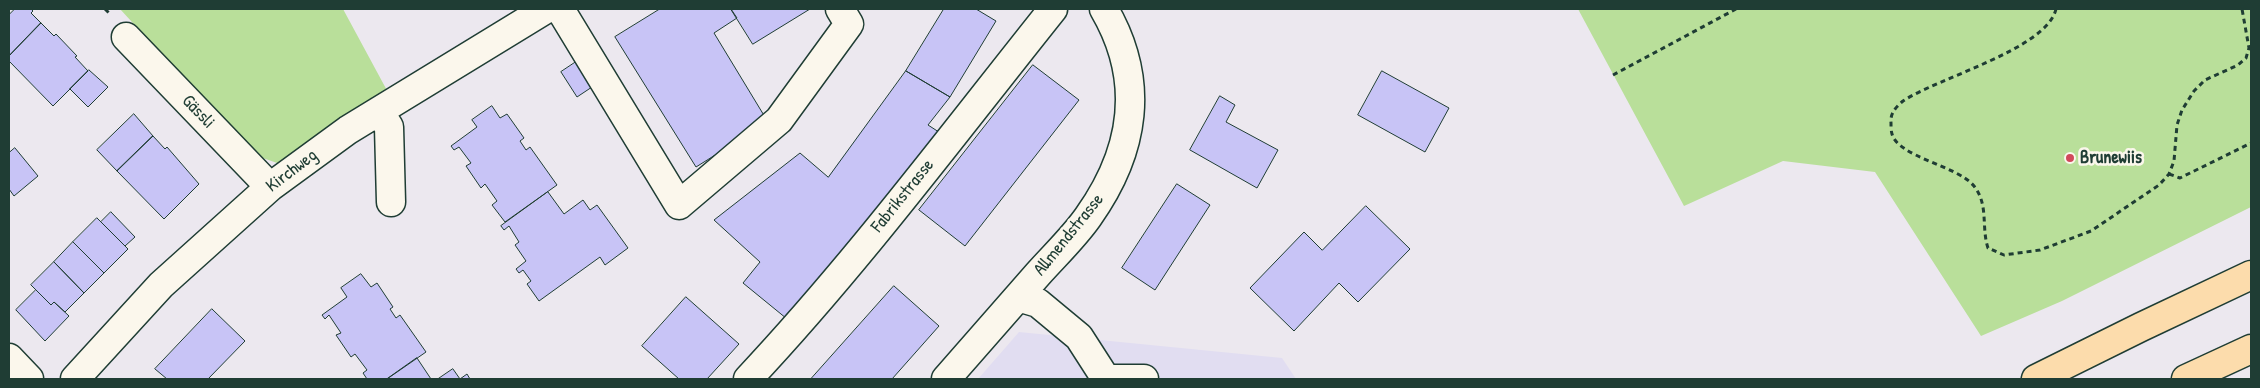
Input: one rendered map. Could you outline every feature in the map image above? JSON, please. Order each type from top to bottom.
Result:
[{"type":"highway","points":[[2036,379],[2251,275]]},
{"type":"highway","points":[[2186,379],[2251,349]]},
{"type":"street","name":"Kirchweg","points":[[75,379],[161,285],[270,187],[379,111],[546,9]]},
{"type":"street","points":[[560,9],[680,205],[780,120],[849,24],[840,9]]},
{"type":"street","name":"Fabrikstrasse","points":[[748,379],[791,333],[844,270],[1053,9]]},
{"type":"street","name":"Allmendstrasse","points":[[946,379],[1087,218],[1107,188],[1120,159],[1130,126],[1131,93],[1125,58],[1111,21],[1104,9]]},
{"type":"street","name":"Gässli","points":[[126,36],[270,187]]},
{"type":"street","points":[[379,111],[389,127],[391,202]]},
{"type":"street","points":[[1018,297],[1038,303],[1079,338],[1106,379],[1144,379]]},
{"type":"street","points":[[9,358],[29,379]]},
{"type":"path","points":[[1613,75],[1736,9]]},
{"type":"path","points":[[2056,9],[2043,30],[1998,57],[1936,83],[1895,107],[1890,119],[1892,135],[1900,145],[1910,152],[1963,177],[1974,186],[1982,199],[1985,212],[1985,238],[1988,248],[2004,255],[2040,250],[2091,231],[2159,185],[2169,174],[2174,161],[2176,125],[2182,110],[2194,91],[2206,80],[2246,58],[2249,48],[2242,9]]},
{"type":"path","points":[[2169,174],[2180,178],[2251,143]]},
{"type":"shaded area","points":[[1019,332],[1282,358],[1296,379],[978,379]]},
{"type":"green space","points":[[120,9],[343,9],[390,96],[280,164],[254,155]]},
{"type":"green space","name":"Brunewiis","points":[[1578,9],[2251,9],[2251,207],[2062,301],[1981,336],[1875,172],[1783,161],[1684,206]]},
{"type":"building","points":[[15,9],[31,9],[33,11],[31,13],[41,23],[9,56],[9,15]]},
{"type":"building","points":[[660,9],[731,9],[737,18],[714,33],[768,122],[696,167],[615,37]]},
{"type":"building","points":[[731,9],[810,9],[753,44]]},
{"type":"building","points":[[944,9],[976,9],[996,21],[950,97],[906,71]]},
{"type":"building","points":[[41,23],[54,36],[56,34],[88,71],[53,106],[9,61],[9,56]]},
{"type":"building","points":[[579,60],[595,85],[577,97],[561,72]]},
{"type":"building","points":[[1033,65],[1079,100],[965,246],[919,210]]},
{"type":"building","points":[[89,70],[108,87],[88,107],[70,89]]},
{"type":"building","points":[[906,71],[950,97],[928,125],[942,134],[792,323],[743,283],[760,262],[714,220],[800,153],[828,177]]},
{"type":"building","points":[[1382,71],[1449,108],[1425,152],[1358,115]]},
{"type":"building","points":[[1220,96],[1235,105],[1226,122],[1278,150],[1257,188],[1190,150]]},
{"type":"building","points":[[492,106],[500,118],[507,114],[524,138],[520,141],[526,150],[530,147],[557,185],[505,222],[492,205],[497,201],[485,184],[481,188],[466,166],[471,163],[459,147],[454,150],[451,146],[477,127],[472,120]]},
{"type":"building","points":[[134,114],[153,136],[117,171],[97,150]]},
{"type":"building","points":[[153,136],[165,149],[167,147],[199,184],[164,219],[117,171]]},
{"type":"building","points":[[15,148],[38,176],[14,196],[9,189],[9,153]]},
{"type":"building","points":[[1177,184],[1210,205],[1155,290],[1122,268]]},
{"type":"building","points":[[548,192],[564,214],[583,200],[590,210],[597,205],[628,248],[605,265],[600,257],[539,301],[527,284],[531,281],[523,270],[519,273],[516,269],[526,261],[515,245],[519,242],[509,226],[504,230],[501,226]]},
{"type":"building","points":[[1366,206],[1410,249],[1358,302],[1339,283],[1294,331],[1250,288],[1304,232],[1322,250]]},
{"type":"building","points":[[111,212],[135,237],[125,246],[101,222]]},
{"type":"building","points":[[97,218],[128,249],[104,273],[73,242]]},
{"type":"building","points":[[73,242],[104,273],[84,293],[54,262]]},
{"type":"building","points":[[54,262],[84,293],[65,312],[54,302],[51,305],[31,285]]},
{"type":"building","points":[[361,274],[371,287],[377,283],[393,307],[390,309],[396,318],[400,315],[426,352],[387,379],[367,379],[363,373],[367,370],[355,354],[351,357],[336,335],[341,333],[329,315],[325,319],[322,315],[347,297],[341,288]]},
{"type":"building","points":[[894,286],[939,326],[892,379],[811,379]]},
{"type":"building","points":[[36,290],[51,305],[54,302],[69,316],[45,341],[16,310]]},
{"type":"building","points":[[686,297],[739,344],[707,379],[679,379],[642,346]]},
{"type":"building","points":[[212,309],[245,341],[208,379],[167,379],[155,369]]},
{"type":"building","points":[[417,358],[431,379],[387,379]]},
{"type":"building","points":[[453,369],[460,379],[438,379]]},
{"type":"building","points":[[467,374],[470,379],[460,379]]},
{"type":"place","name":"Brunewiis","points":[[2070,158]]}]
